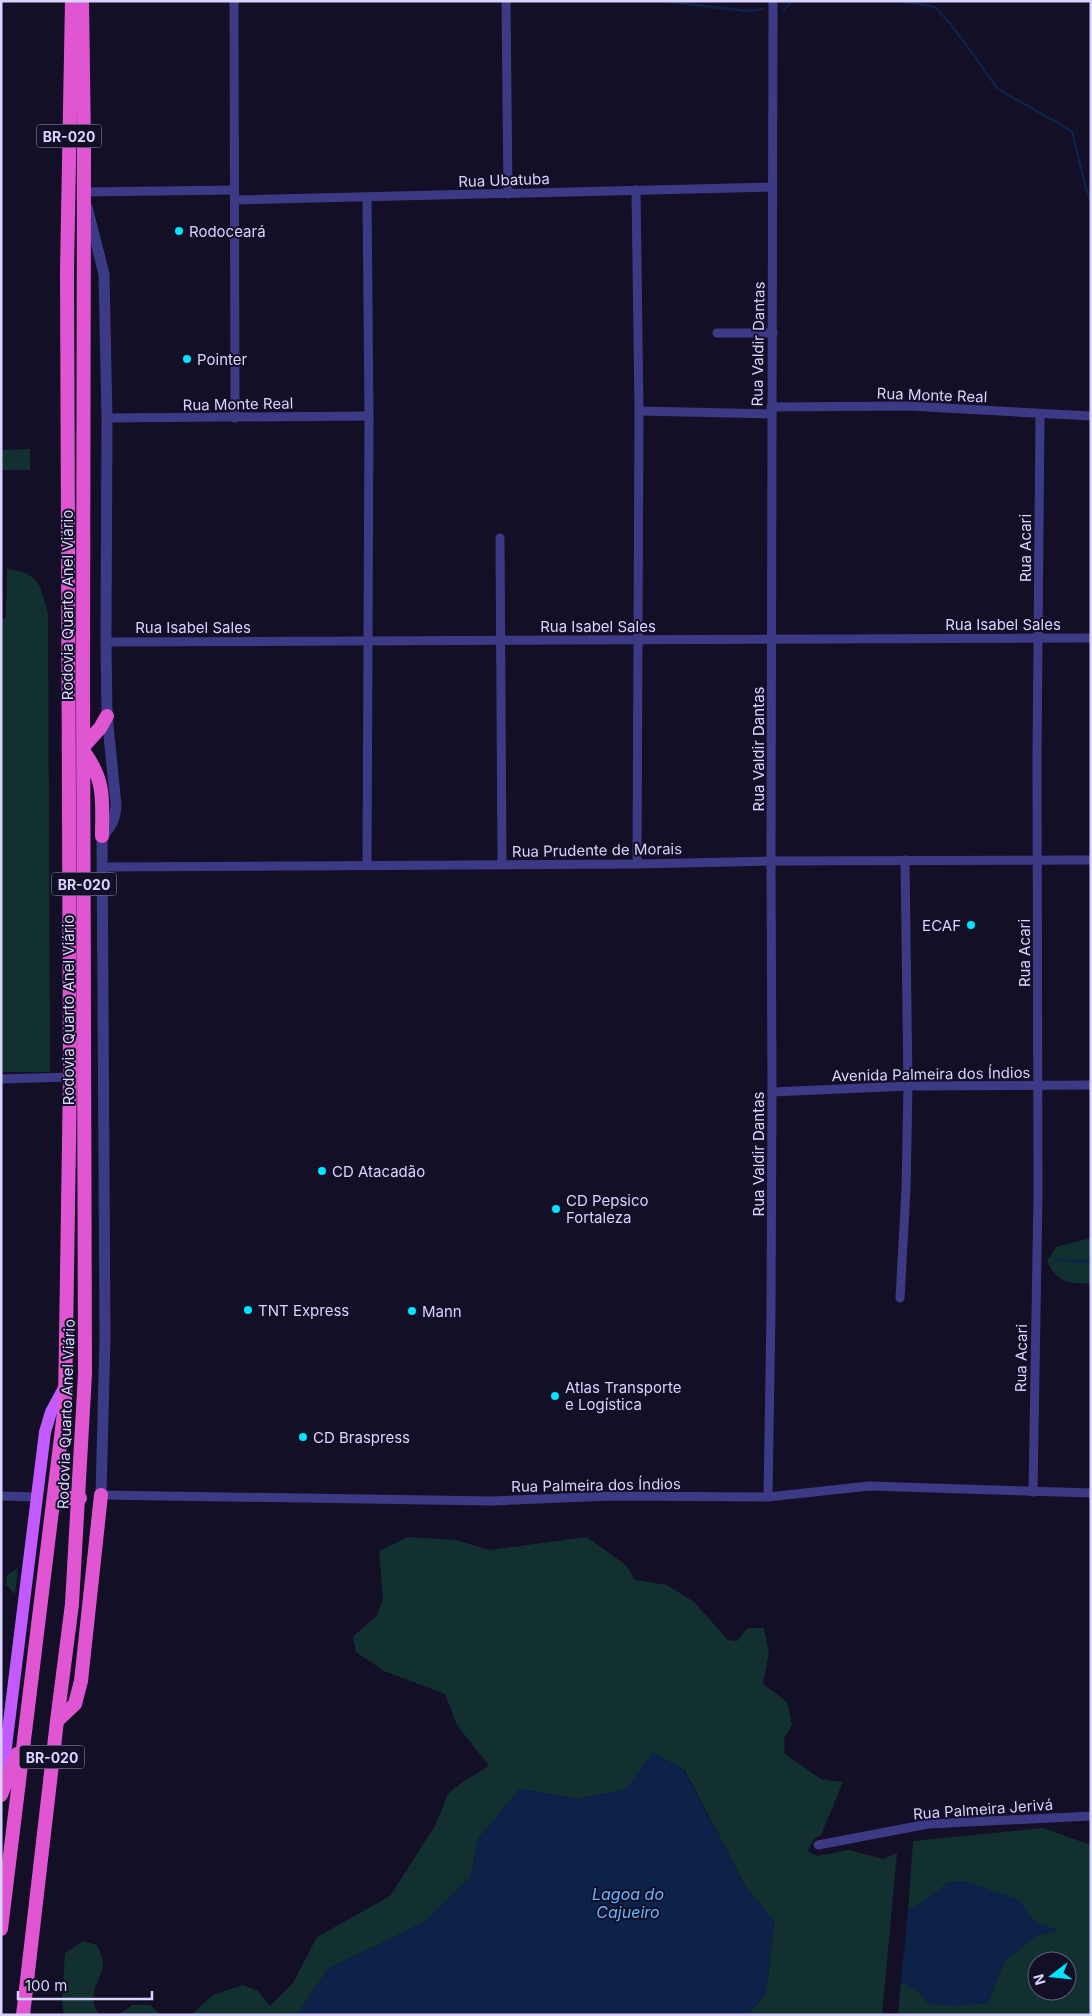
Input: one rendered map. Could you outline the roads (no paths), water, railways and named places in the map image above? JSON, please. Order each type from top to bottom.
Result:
[{"type":"highway","name":"Rodovia Quarto Anel Viário","points":[[1,1929],[65,1404],[70,1077],[67,270],[72,1]]},
{"type":"highway","name":"Rodovia Quarto Anel Viário","points":[[23,2015],[56,1721],[72,1604],[80,1498],[85,1374],[82,1]]},
{"type":"highway","points":[[102,836],[102,784],[84,749],[107,716]]},
{"type":"highway","points":[[56,1721],[75,1704],[81,1681],[101,1496]]},
{"type":"highway","points":[[55,1498],[80,1498]]},
{"type":"highway","points":[[1,1795],[26,1730]]},
{"type":"main road","name":"BR-020","points":[[1,1788],[45,1432],[51,1412],[65,1386]]},
{"type":"street","points":[[234,1],[235,418]]},
{"type":"street","points":[[506,1],[508,194]]},
{"type":"street","name":"Rua Valdir Dantas","points":[[768,1497],[772,1092],[772,1]]},
{"type":"street","name":"Rua Ubatuba","points":[[235,200],[773,187]]},
{"type":"street","points":[[101,1496],[105,1338],[102,836],[111,827],[115,817],[116,805],[107,716],[107,418],[104,268],[83,194],[234,190]]},
{"type":"street","points":[[636,190],[639,411],[637,864]]},
{"type":"street","points":[[367,198],[369,416],[367,864]]},
{"type":"street","points":[[717,333],[773,332]]},
{"type":"street","name":"Rua Monte Real","points":[[639,411],[908,406],[1091,416]]},
{"type":"street","name":"Rua Acari","points":[[1033,1492],[1038,1195],[1037,758],[1040,414]]},
{"type":"street","name":"Rua Monte Real","points":[[107,418],[369,416]]},
{"type":"street","points":[[500,538],[502,864]]},
{"type":"street","name":"Rua Isabel Sales","points":[[106,642],[1091,638]]},
{"type":"street","points":[[900,1298],[906,1190],[908,1086],[905,860]]},
{"type":"street","name":"Rua Prudente de Morais","points":[[102,867],[1091,860]]},
{"type":"street","points":[[1,1079],[70,1077]]},
{"type":"street","name":"Avenida Palmeira dos Índios","points":[[772,1092],[908,1086],[1091,1085]]},
{"type":"street","name":"Rua Palmeira dos Índios","points":[[101,1496],[492,1501],[612,1496],[768,1497],[869,1486],[1091,1493]]},
{"type":"street","points":[[1,1496],[37,1497]]},
{"type":"street","name":"Rua Palmeira Jerivá","points":[[818,1845],[928,1824],[1091,1816]]},
{"type":"water","name":"Lagoa do Cajueiro","points":[[653,1752],[683,1769],[746,1887],[774,1922],[766,1994],[747,2015],[297,2015],[328,1969],[426,1921],[471,1877],[478,1839],[520,1789],[579,1799],[626,1789]]},
{"type":"water","points":[[964,1881],[1017,1899],[1036,1923],[1059,1930],[1036,1936],[1005,1960],[988,2003],[957,2006],[929,2004],[919,1992],[901,1982],[908,1911],[922,1903],[948,1882]]},
{"type":"waterway","points":[[662,1],[747,11],[763,9]]},
{"type":"waterway","points":[[783,11],[792,1]]},
{"type":"waterway","points":[[902,1],[935,7],[953,27],[998,89],[1072,131],[1086,189],[1091,201]]},
{"type":"waterway","points":[[1059,1260],[1091,1262]]},
{"type":"place","name":"Rodoceará","points":[[179,231]]},
{"type":"place","name":"Pointer","points":[[187,359]]},
{"type":"place","name":"ECAF","points":[[971,925]]},
{"type":"place","name":"CD Atacadão","points":[[322,1171]]},
{"type":"place","name":"CD Pepsico Fortaleza","points":[[556,1209]]},
{"type":"place","name":"TNT Express","points":[[248,1310]]},
{"type":"place","name":"Mann","points":[[412,1311]]},
{"type":"place","name":"Atlas Transporte e Logística","points":[[555,1396]]},
{"type":"place","name":"CD Braspress","points":[[303,1437]]}]
